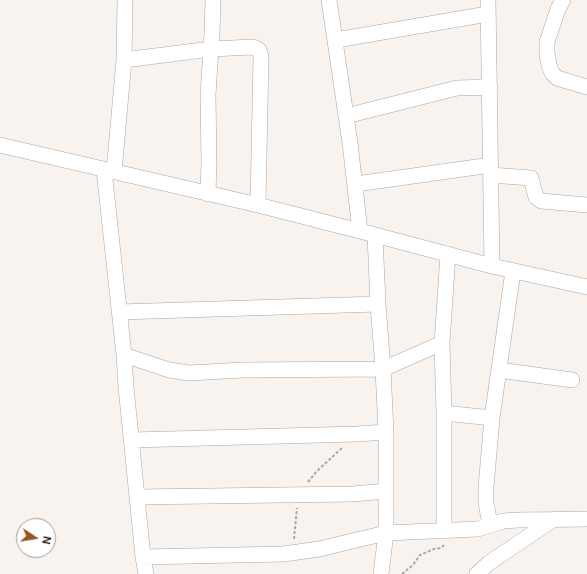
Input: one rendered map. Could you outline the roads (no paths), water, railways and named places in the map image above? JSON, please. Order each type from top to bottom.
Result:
[{"type":"street","points":[[125,0],[124,60],[109,171],[119,312],[143,557],[146,574]]},
{"type":"street","points":[[208,194],[208,95],[213,0]]},
{"type":"street","points":[[329,0],[356,184],[360,231]]},
{"type":"street","points":[[563,0],[558,9],[547,42],[549,65],[552,73],[557,78],[587,87]]},
{"type":"street","points":[[336,40],[488,7],[490,43],[492,266]]},
{"type":"street","points":[[124,60],[211,49],[253,47],[259,50],[261,56],[258,205]]},
{"type":"street","points":[[346,116],[452,89],[490,87]]},
{"type":"street","points":[[0,145],[258,205],[492,266],[587,287]]},
{"type":"street","points":[[356,184],[491,170],[531,178],[536,197],[541,201],[587,205]]},
{"type":"street","points":[[375,235],[386,432],[386,533],[381,574]]},
{"type":"street","points":[[448,254],[442,343],[448,531]]},
{"type":"street","points":[[490,524],[486,503],[486,487],[492,418],[513,271]]},
{"type":"street","points":[[119,312],[378,304]]},
{"type":"street","points":[[124,355],[170,370],[189,373],[243,370],[383,369],[442,343]]},
{"type":"street","points":[[499,370],[572,380]]},
{"type":"street","points":[[444,413],[492,418]]},
{"type":"street","points":[[132,440],[386,432]]},
{"type":"street","points":[[137,497],[353,494],[386,491]]},
{"type":"street","points":[[143,557],[293,553],[319,549],[386,533],[478,529],[503,521],[587,519]]},
{"type":"street","points":[[518,520],[533,534]]},
{"type":"street","points":[[477,574],[489,563],[554,520]]}]
